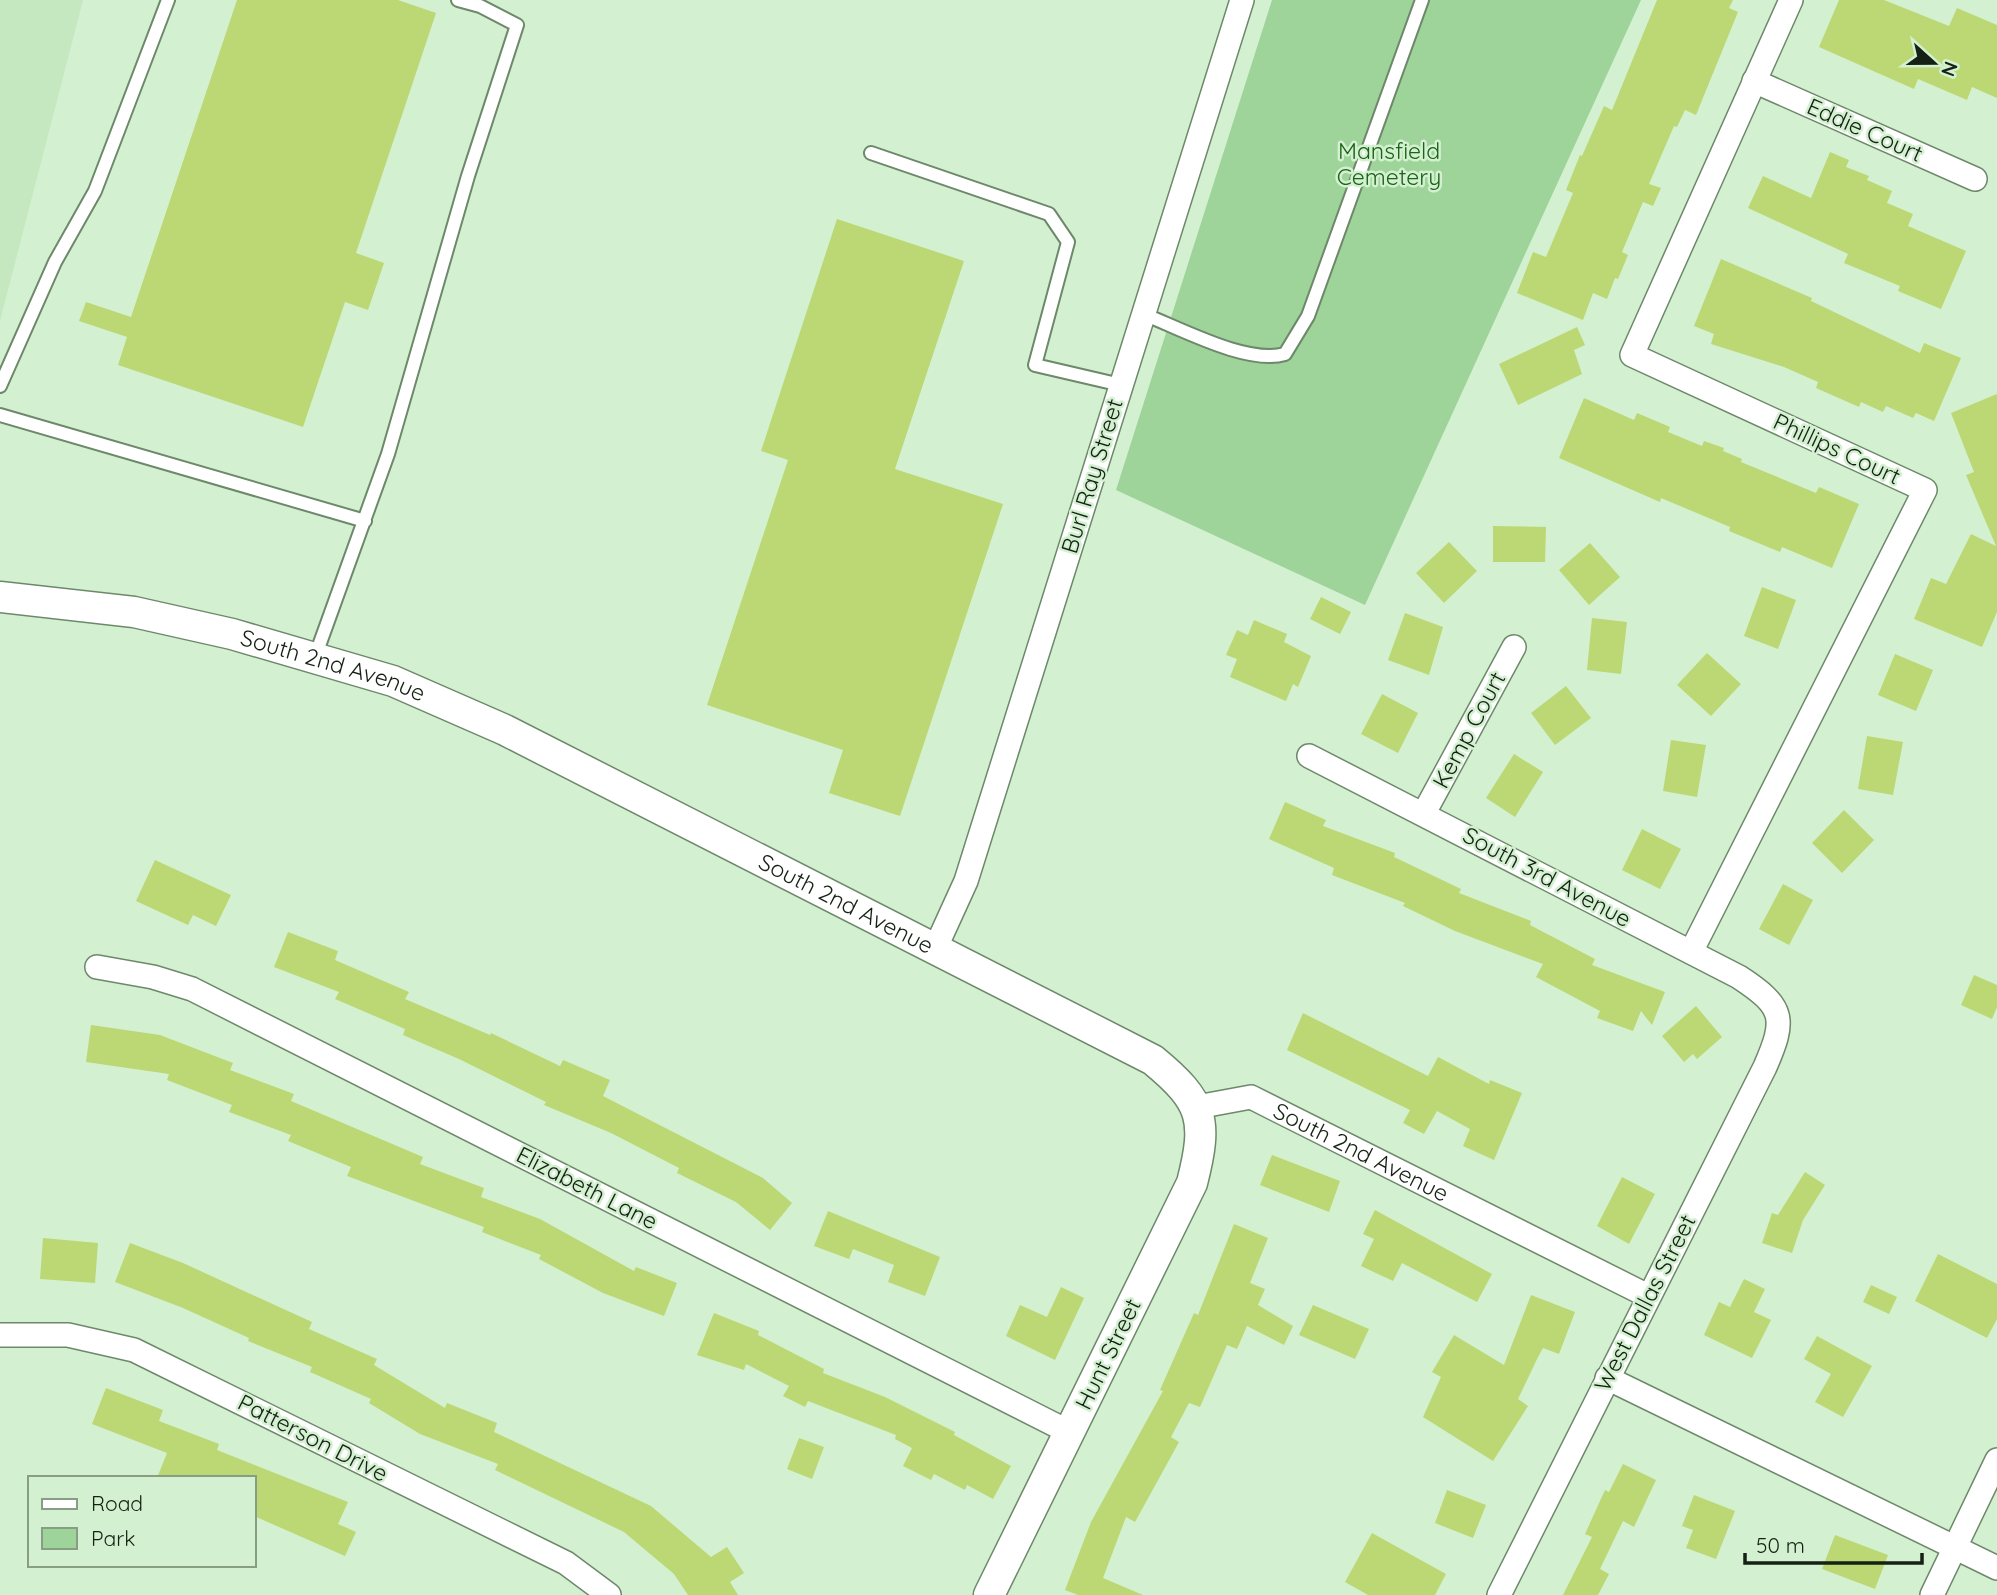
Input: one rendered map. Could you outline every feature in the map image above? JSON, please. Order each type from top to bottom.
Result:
[{"type":"street","name":"Burl Ray Street","points":[[935,949],[966,881],[1242,0]]},
{"type":"street","name":"Phillips Court","points":[[1690,952],[1925,490],[1632,355],[1791,0]]},
{"type":"street","name":"Eddie Court","points":[[1754,81],[1975,179]]},
{"type":"street","name":"South 2nd Avenue","points":[[0,597],[134,612],[232,634],[393,681],[481,719],[1153,1060],[1179,1081],[1197,1107],[1251,1097],[1648,1296]]},
{"type":"street","name":"Kemp Court","points":[[1424,813],[1514,647]]},
{"type":"street","name":"South 3rd Avenue","points":[[1309,756],[1690,952],[1760,991],[1777,1009]]},
{"type":"street","name":"Elizabeth Lane","points":[[97,967],[153,977],[192,989],[1069,1432]]},
{"type":"street","name":"West Dallas Street","points":[[1499,1595],[1765,1068],[1779,1036],[1777,1009]]},
{"type":"street","name":"Hunt Street","points":[[989,1595],[1192,1183],[1202,1142],[1197,1107]]},
{"type":"street","name":"Patterson Drive","points":[[0,1335],[68,1335],[134,1350],[566,1563],[608,1595]]},
{"type":"street","points":[[1607,1378],[1997,1568]]},
{"type":"street","points":[[1931,1595],[1997,1460]]},
{"type":"lane","points":[[0,386],[55,262],[95,191],[168,0]]},
{"type":"lane","points":[[315,658],[388,454],[468,176],[517,25],[480,6],[458,0]]},
{"type":"lane","points":[[1143,314],[1247,354],[1274,357],[1285,354],[1308,316],[1422,0]]},
{"type":"lane","points":[[872,153],[1049,214],[1069,242],[1035,365],[1121,385]]},
{"type":"lane","points":[[0,415],[365,521]]},
{"type":"shaded area","points":[[0,0],[83,0],[0,321]]},
{"type":"green space","name":"Mansfield Cemetery","points":[[1272,0],[1641,0],[1365,605],[1116,490]]},
{"type":"building","points":[[237,0],[398,0],[436,13],[356,253],[384,263],[368,310],[345,302],[303,427],[118,365],[127,337],[79,321],[86,302],[131,317]]},
{"type":"building","points":[[1657,0],[1733,0],[1729,8],[1738,12],[1696,115],[1685,110],[1677,127],[1674,126],[1649,184],[1661,188],[1653,206],[1643,202],[1622,252],[1628,255],[1618,279],[1615,278],[1607,299],[1593,293],[1583,320],[1517,293],[1533,252],[1546,257],[1573,193],[1566,190],[1580,155],[1582,156],[1604,106],[1612,110]]},
{"type":"building","points":[[1839,0],[1884,0],[1949,26],[1957,8],[1997,25],[1997,98],[1972,87],[1967,100],[1918,79],[1914,89],[1819,47]]},
{"type":"building","points":[[1830,152],[1849,160],[1846,167],[1869,176],[1867,180],[1892,191],[1887,203],[1913,214],[1908,226],[1966,251],[1941,309],[1898,291],[1900,286],[1844,263],[1848,254],[1748,208],[1763,176],[1811,198]]},
{"type":"building","points":[[837,219],[964,261],[895,469],[1003,504],[900,816],[829,793],[843,750],[707,705],[788,460],[761,451]]},
{"type":"building","points":[[1721,259],[1812,298],[1811,301],[1920,353],[1924,343],[1961,358],[1934,421],[1916,413],[1913,418],[1886,406],[1883,412],[1861,402],[1859,407],[1816,388],[1818,382],[1784,367],[1711,344],[1714,334],[1694,326]]},
{"type":"building","points":[[1577,327],[1585,345],[1574,350],[1582,374],[1518,405],[1499,364]]},
{"type":"building","points":[[1997,394],[1997,612],[1982,647],[1914,619],[1931,578],[1946,584],[1971,534],[1996,546],[1966,475],[1974,472],[1951,413]]},
{"type":"building","points":[[1584,398],[1634,420],[1637,413],[1670,427],[1668,432],[1702,446],[1704,441],[1724,448],[1723,451],[1742,459],[1741,462],[1816,493],[1819,487],[1859,504],[1832,568],[1782,547],[1780,552],[1729,531],[1730,527],[1661,498],[1660,502],[1559,458]]},
{"type":"building","points":[[1493,526],[1546,527],[1545,562],[1493,562]]},
{"type":"building","points":[[1449,542],[1477,571],[1444,603],[1416,573]]},
{"type":"building","points":[[1590,543],[1620,577],[1589,605],[1559,570]]},
{"type":"building","points":[[1762,587],[1796,600],[1778,649],[1744,636]]},
{"type":"building","points":[[1321,597],[1351,612],[1340,634],[1310,619]]},
{"type":"building","points":[[1405,613],[1443,627],[1429,675],[1388,660]]},
{"type":"building","points":[[1592,618],[1627,622],[1621,674],[1587,670]]},
{"type":"building","points":[[1254,620],[1287,634],[1284,642],[1311,656],[1298,687],[1293,684],[1286,701],[1230,677],[1237,659],[1226,655],[1237,630],[1248,635]]},
{"type":"building","points":[[1707,653],[1741,684],[1711,716],[1677,685]]},
{"type":"building","points":[[1895,654],[1933,670],[1916,711],[1878,695]]},
{"type":"building","points":[[1566,686],[1591,718],[1555,745],[1531,713]]},
{"type":"building","points":[[1382,694],[1418,713],[1398,753],[1361,734]]},
{"type":"building","points":[[1867,736],[1903,742],[1893,795],[1858,789]]},
{"type":"building","points":[[1671,740],[1706,745],[1697,797],[1663,791]]},
{"type":"building","points":[[1514,754],[1543,772],[1515,817],[1486,798]]},
{"type":"building","points":[[1285,802],[1326,820],[1323,826],[1395,853],[1394,857],[1461,889],[1459,893],[1531,921],[1530,925],[1595,959],[1592,965],[1665,992],[1652,1025],[1641,1011],[1633,1031],[1597,1018],[1600,1011],[1536,977],[1543,964],[1455,931],[1403,906],[1405,903],[1332,875],[1334,868],[1269,839]]},
{"type":"building","points":[[1844,810],[1874,840],[1842,873],[1812,843]]},
{"type":"building","points":[[1642,829],[1681,849],[1660,889],[1622,870]]},
{"type":"building","points":[[155,860],[231,895],[216,926],[193,915],[188,925],[136,901]]},
{"type":"building","points":[[1783,884],[1813,900],[1789,945],[1759,929]]},
{"type":"building","points":[[288,932],[338,951],[335,960],[409,992],[405,999],[490,1035],[491,1033],[560,1066],[563,1060],[610,1080],[603,1096],[763,1178],[792,1203],[770,1230],[736,1202],[677,1173],[679,1168],[611,1133],[544,1105],[546,1102],[459,1059],[403,1035],[405,1029],[335,999],[339,992],[274,967]]},
{"type":"building","points":[[1974,975],[1997,985],[1997,1007],[1992,1019],[1961,1005]]},
{"type":"building","points":[[1696,1006],[1722,1037],[1697,1059],[1693,1054],[1684,1062],[1662,1036]]},
{"type":"building","points":[[1303,1013],[1428,1076],[1438,1057],[1489,1084],[1490,1080],[1522,1093],[1494,1160],[1463,1146],[1470,1129],[1437,1111],[1424,1134],[1403,1123],[1410,1110],[1287,1050]]},
{"type":"building","points":[[91,1025],[160,1035],[233,1063],[230,1070],[294,1094],[291,1101],[423,1157],[420,1164],[484,1188],[481,1197],[540,1219],[634,1271],[636,1267],[677,1283],[664,1316],[603,1293],[539,1259],[541,1255],[482,1232],[484,1227],[347,1176],[351,1167],[288,1141],[291,1135],[229,1112],[232,1105],[167,1080],[169,1074],[86,1062]]},
{"type":"building","points":[[1272,1155],[1340,1181],[1329,1212],[1260,1185]]},
{"type":"building","points":[[1805,1172],[1825,1185],[1803,1220],[1792,1253],[1762,1243],[1772,1213],[1778,1215]]},
{"type":"building","points":[[1622,1177],[1655,1194],[1629,1244],[1597,1226]]},
{"type":"building","points":[[1375,1210],[1492,1274],[1477,1302],[1402,1263],[1393,1281],[1361,1266],[1374,1239],[1363,1234]]},
{"type":"building","points":[[828,1211],[940,1257],[925,1296],[888,1282],[894,1265],[853,1249],[849,1259],[814,1246]]},
{"type":"building","points":[[1234,1224],[1268,1238],[1250,1283],[1265,1289],[1258,1305],[1293,1326],[1284,1345],[1247,1326],[1237,1349],[1227,1345],[1200,1407],[1189,1403],[1171,1437],[1179,1442],[1135,1522],[1126,1517],[1103,1578],[1143,1595],[1078,1595],[1065,1590],[1091,1522],[1163,1391],[1160,1390],[1194,1313],[1198,1315]]},
{"type":"building","points":[[43,1238],[98,1243],[95,1283],[40,1279]]},
{"type":"building","points":[[130,1243],[183,1263],[312,1322],[309,1329],[377,1359],[374,1365],[445,1408],[447,1403],[497,1423],[494,1432],[651,1506],[711,1557],[727,1547],[744,1573],[730,1582],[738,1595],[688,1595],[674,1574],[624,1532],[495,1470],[498,1464],[420,1434],[369,1403],[371,1399],[310,1372],[312,1367],[248,1341],[249,1338],[183,1308],[115,1282]]},
{"type":"building","points":[[1938,1254],[1997,1284],[1997,1319],[1987,1338],[1915,1301]]},
{"type":"building","points":[[1744,1279],[1765,1289],[1754,1312],[1771,1320],[1752,1358],[1704,1335],[1719,1302],[1730,1307]]},
{"type":"building","points":[[1871,1285],[1897,1297],[1889,1314],[1863,1302]]},
{"type":"building","points":[[1061,1287],[1084,1298],[1055,1360],[1006,1336],[1020,1305],[1047,1317]]},
{"type":"building","points":[[1531,1295],[1575,1312],[1559,1354],[1543,1348],[1538,1357],[1518,1399],[1528,1406],[1493,1461],[1423,1417],[1441,1377],[1432,1372],[1454,1335],[1504,1365]]},
{"type":"building","points":[[1313,1305],[1369,1329],[1355,1359],[1299,1335]]},
{"type":"building","points":[[714,1313],[759,1331],[758,1335],[824,1369],[823,1373],[885,1397],[955,1432],[954,1435],[1011,1466],[993,1499],[967,1485],[965,1490],[934,1474],[931,1480],[903,1466],[912,1448],[895,1439],[896,1435],[808,1401],[805,1407],[783,1396],[789,1386],[746,1364],[744,1370],[697,1355]]},
{"type":"building","points":[[1817,1336],[1872,1366],[1843,1417],[1815,1402],[1831,1374],[1804,1359]]},
{"type":"building","points":[[106,1388],[163,1410],[159,1421],[219,1444],[217,1450],[348,1502],[338,1524],[356,1532],[345,1556],[256,1517],[256,1476],[158,1476],[167,1453],[92,1424]]},
{"type":"building","points":[[799,1438],[824,1447],[812,1479],[787,1469]]},
{"type":"building","points":[[1623,1464],[1656,1480],[1634,1527],[1623,1521],[1600,1569],[1609,1574],[1598,1595],[1563,1595],[1592,1537],[1585,1534],[1605,1490],[1609,1492]]},
{"type":"building","points":[[1447,1490],[1486,1505],[1473,1538],[1435,1523]]},
{"type":"building","points":[[1694,1495],[1735,1511],[1716,1559],[1686,1548],[1693,1530],[1682,1526]]},
{"type":"building","points":[[1372,1533],[1446,1574],[1435,1595],[1368,1595],[1345,1582]]},
{"type":"building","points":[[1835,1535],[1888,1555],[1875,1589],[1822,1569]]}]
